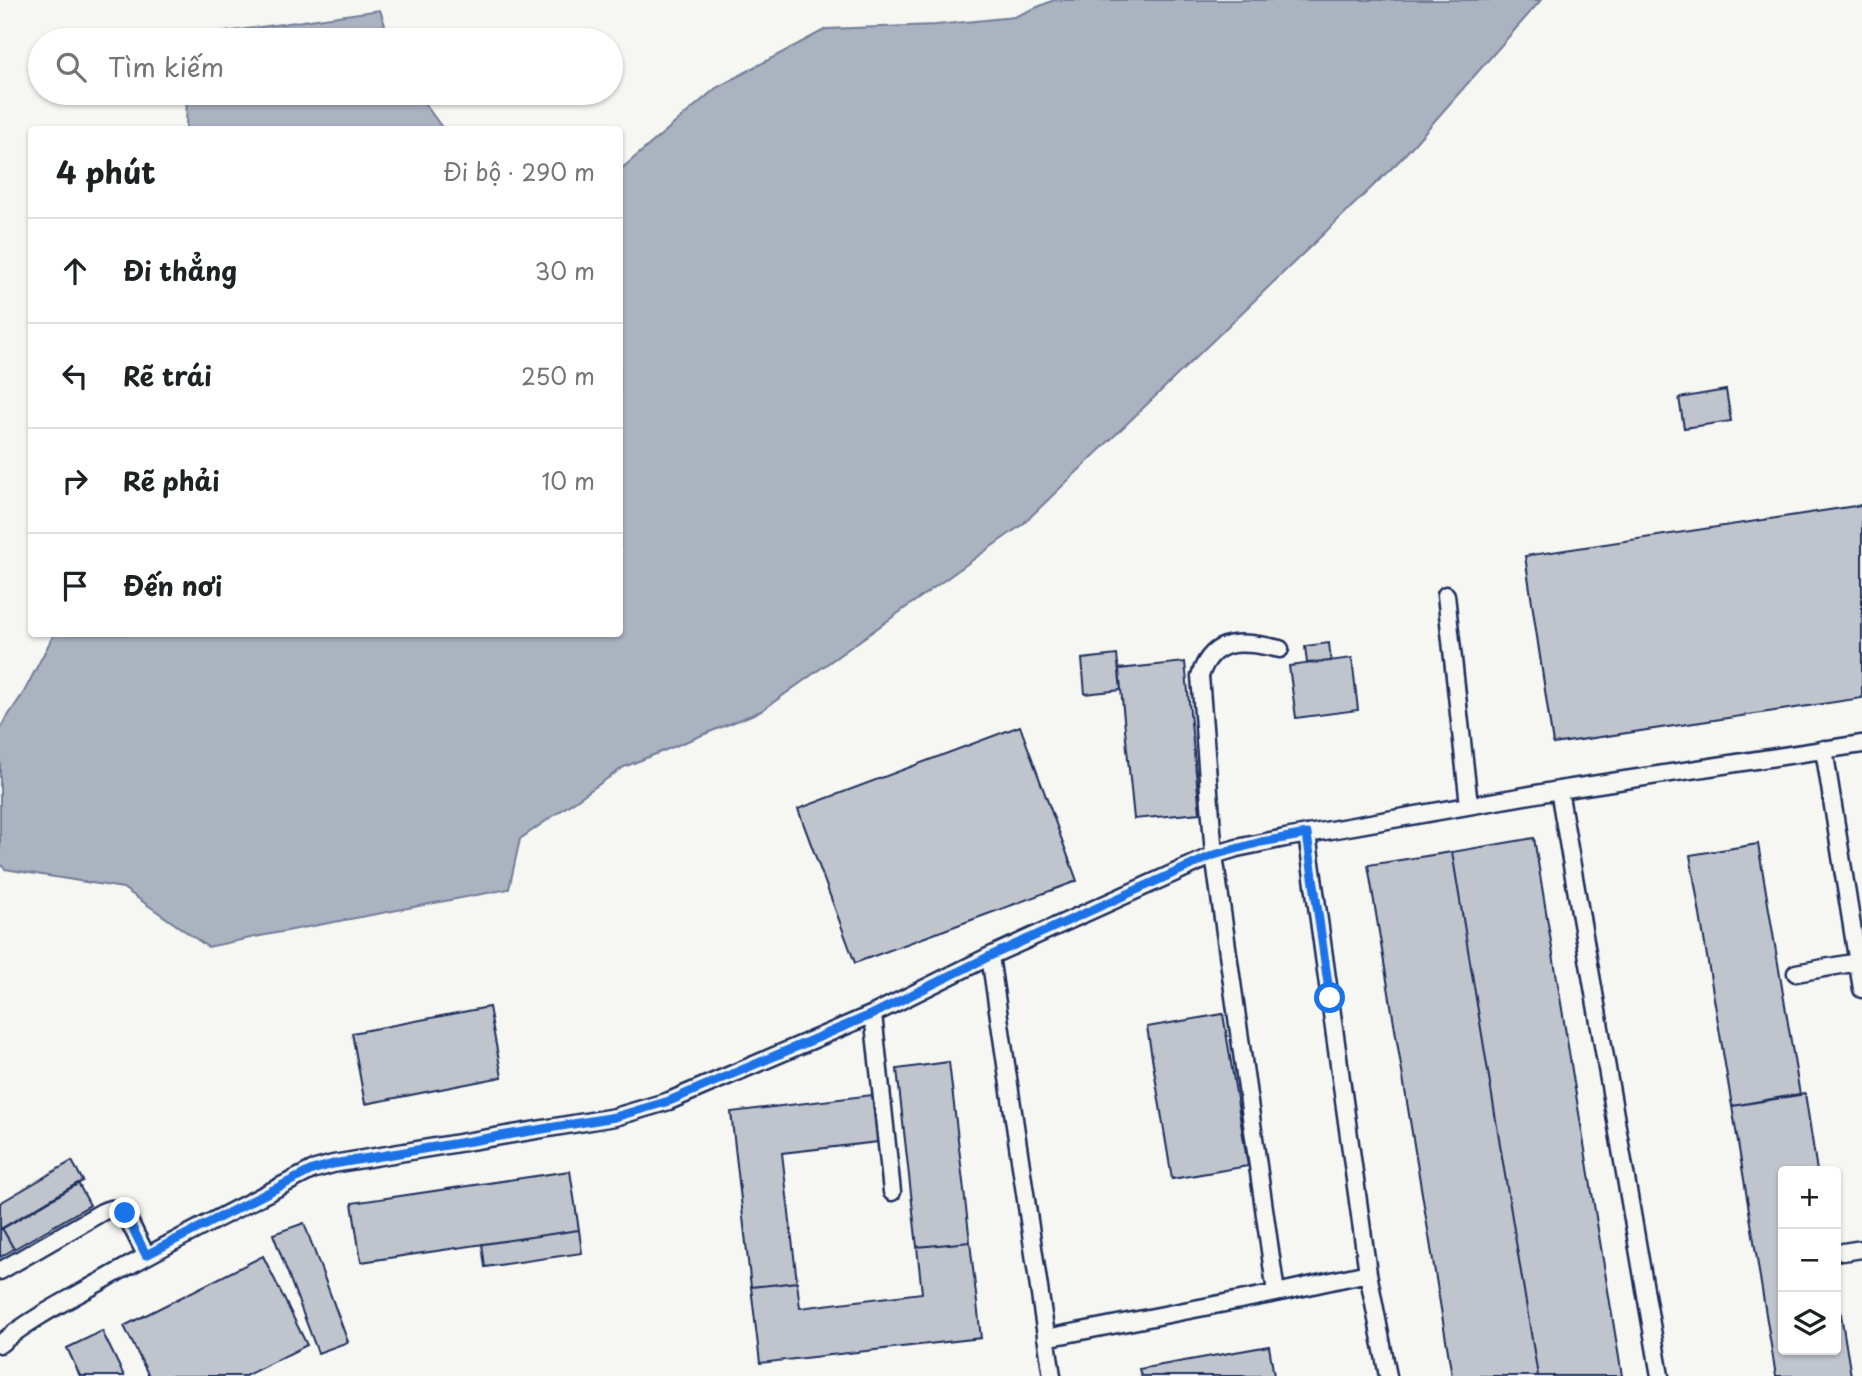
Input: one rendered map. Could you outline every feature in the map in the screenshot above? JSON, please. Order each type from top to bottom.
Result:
[{"type":"lane","points":[[1446,595],[1469,805]]},
{"type":"lane","points":[[1276,1293],[1214,855],[1200,676],[1209,656],[1225,646],[1239,642],[1280,649]]},
{"type":"lane","points":[[0,1343],[61,1303],[146,1255],[312,1170],[333,1164],[615,1117],[669,1101],[873,1014],[990,956],[1214,855],[1261,842],[1469,805],[1862,744]]},
{"type":"lane","points":[[1824,749],[1862,989]]},
{"type":"lane","points":[[1559,790],[1660,1376]]},
{"type":"lane","points":[[1307,834],[1368,1273],[1388,1376]]},
{"type":"lane","points":[[990,956],[1052,1376]]},
{"type":"lane","points":[[1796,972],[1857,962]]},
{"type":"lane","points":[[873,1014],[892,1192]]},
{"type":"lane","points":[[0,1271],[112,1208],[121,1210],[128,1218],[146,1255]]},
{"type":"lane","points":[[1843,1252],[1862,1249]]},
{"type":"lane","points":[[1046,1338],[1368,1273]]},
{"type":"shaded area","points":[[1054,0],[1541,0],[1401,159],[1023,524],[761,711],[624,767],[520,839],[509,889],[208,947],[123,888],[5,869],[0,864],[0,728],[24,692],[52,637],[623,637],[623,167],[716,88],[826,29],[936,25],[1014,17]]},
{"type":"shaded area","points":[[380,10],[386,28],[253,28]]},
{"type":"shaded area","points":[[187,105],[426,105],[441,126],[186,126]]},
{"type":"building","points":[[1726,390],[1731,421],[1684,428],[1679,398]]},
{"type":"building","points":[[1862,505],[1862,698],[1553,744],[1525,556]]},
{"type":"building","points":[[1329,643],[1331,661],[1307,663],[1305,646]]},
{"type":"building","points":[[1117,655],[1121,690],[1085,694],[1082,659]]},
{"type":"building","points":[[1352,658],[1358,710],[1296,718],[1289,666]]},
{"type":"building","points":[[1185,662],[1200,813],[1134,819],[1119,669]]},
{"type":"building","points":[[1020,726],[1077,881],[855,963],[798,809]]},
{"type":"building","points":[[1534,838],[1622,1376],[1538,1376],[1452,852]]},
{"type":"building","points":[[1758,844],[1800,1095],[1732,1106],[1690,855]]},
{"type":"building","points":[[1452,852],[1538,1376],[1452,1376],[1368,865]]},
{"type":"building","points":[[489,1007],[502,1077],[365,1104],[352,1033]]},
{"type":"building","points":[[1223,1014],[1248,1166],[1172,1179],[1147,1027]]},
{"type":"building","points":[[949,1062],[970,1242],[917,1247],[897,1069]]},
{"type":"building","points":[[1805,1093],[1816,1166],[1778,1166],[1778,1355],[1841,1355],[1841,1315],[1851,1376],[1776,1376],[1732,1106]]},
{"type":"building","points":[[872,1095],[878,1142],[782,1153],[797,1282],[751,1287],[731,1112]]},
{"type":"building","points":[[72,1161],[83,1181],[0,1230],[0,1203]]},
{"type":"building","points":[[570,1171],[579,1230],[361,1262],[352,1203]]},
{"type":"building","points":[[78,1183],[90,1205],[14,1249],[2,1228]]},
{"type":"building","points":[[304,1223],[348,1342],[318,1353],[273,1234]]},
{"type":"building","points":[[2,1228],[14,1249],[0,1257],[0,1230]]},
{"type":"building","points":[[579,1230],[582,1253],[485,1267],[482,1244]]},
{"type":"building","points":[[970,1242],[981,1338],[760,1363],[751,1287],[797,1282],[800,1308],[922,1293],[917,1247]]},
{"type":"building","points":[[263,1256],[307,1345],[245,1376],[149,1376],[124,1326]]},
{"type":"building","points":[[102,1331],[124,1376],[80,1376],[67,1348]]},
{"type":"building","points":[[1269,1346],[1274,1376],[1141,1376],[1139,1369]]},
{"type":"route","points":[[125,1213],[146,1255],[312,1170],[333,1164],[615,1117],[642,1110],[873,1014],[990,956],[1214,855],[1261,842],[1307,834],[1330,998]]}]
